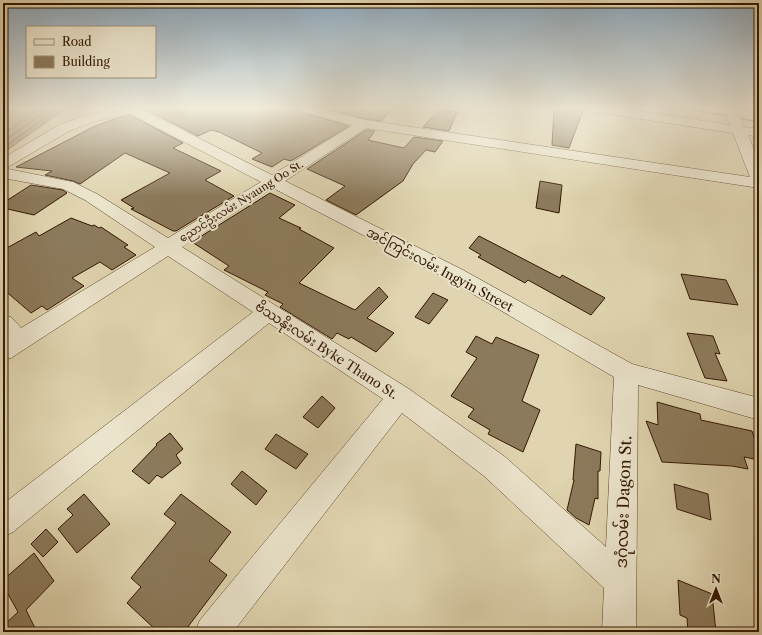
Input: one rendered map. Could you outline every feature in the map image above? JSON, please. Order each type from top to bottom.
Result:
[{"type":"street","points":[[3,164],[48,138]]},
{"type":"street","name":"အင်ကြင်းလမ်း Ingyin Street","points":[[186,138],[456,275],[626,372],[759,409]]},
{"type":"street","name":"ညောင်ဦးလမ်း Nyaung Oo St.","points":[[11,345],[342,138]]},
{"type":"street","points":[[457,138],[759,182],[742,138]]},
{"type":"street","name":"ဗိဿနိုးလမ်း Byke Thano St.","points":[[3,173],[68,185],[91,197],[400,397],[494,466],[620,581]]},
{"type":"street","points":[[3,522],[268,312]]},
{"type":"street","points":[[3,323],[11,345]]},
{"type":"street","name":"ဒဂုံလမ်း Dagon St.","points":[[619,632],[626,372]]},
{"type":"street","points":[[212,632],[400,397]]},
{"type":"water","points":[[3,138],[25,138],[3,153]]},
{"type":"building","points":[[73,138],[173,138],[183,143],[173,148],[221,171],[205,180],[234,196],[176,231],[173,231],[131,209],[134,208],[121,200],[170,173],[125,153],[80,184],[45,175],[52,171],[16,167]]},
{"type":"building","points":[[231,138],[330,138],[291,161],[284,159],[272,167],[252,159],[262,153]]},
{"type":"building","points":[[354,138],[370,138],[368,140],[404,148],[413,138],[443,141],[435,152],[426,150],[413,164],[403,181],[356,215],[326,200],[345,186],[307,169]]},
{"type":"building","points":[[552,138],[573,138],[569,148],[552,145]]},
{"type":"building","points":[[540,181],[562,185],[559,213],[536,208]]},
{"type":"building","points":[[31,185],[63,190],[67,193],[34,215],[3,208],[3,203]]},
{"type":"building","points":[[270,193],[295,205],[279,218],[301,228],[299,229],[334,248],[299,283],[355,310],[379,287],[388,297],[367,318],[394,333],[376,352],[351,337],[349,339],[337,333],[332,339],[280,307],[283,304],[265,295],[268,292],[224,270],[229,266],[192,242]]},
{"type":"building","points":[[71,218],[92,226],[94,225],[99,228],[101,227],[128,245],[124,247],[136,255],[112,270],[100,262],[72,278],[84,286],[47,310],[42,306],[31,313],[3,289],[3,250],[36,232],[39,236]]},
{"type":"building","points":[[479,236],[560,278],[562,275],[605,298],[591,315],[528,280],[525,283],[478,257],[481,255],[469,248]]},
{"type":"building","points":[[681,274],[726,280],[738,305],[690,299]]},
{"type":"building","points":[[433,293],[448,300],[429,324],[415,317]]},
{"type":"building","points":[[687,333],[713,336],[720,354],[715,353],[727,381],[705,378]]},
{"type":"building","points":[[476,336],[492,344],[496,337],[539,355],[522,401],[540,410],[523,452],[488,434],[490,430],[468,417],[474,409],[451,396],[477,358],[466,352]]},
{"type":"building","points":[[322,396],[335,408],[318,428],[303,417]]},
{"type":"building","points":[[657,402],[700,414],[701,420],[752,431],[759,452],[759,460],[744,457],[748,469],[732,466],[662,462],[646,421],[658,425]]},
{"type":"building","points":[[170,433],[183,449],[176,455],[181,463],[162,478],[157,475],[149,484],[132,471],[157,445],[156,444]]},
{"type":"building","points":[[276,434],[308,454],[296,469],[265,449]]},
{"type":"building","points":[[576,444],[601,452],[600,471],[598,471],[598,499],[595,498],[589,525],[576,518],[567,510],[574,480]]},
{"type":"building","points":[[242,471],[267,491],[256,505],[231,484]]},
{"type":"building","points":[[674,484],[708,494],[711,520],[677,509]]},
{"type":"building","points":[[84,494],[110,524],[77,553],[58,529],[73,515],[67,509]]},
{"type":"building","points":[[181,494],[231,532],[209,561],[227,575],[184,632],[158,632],[127,603],[141,587],[131,578],[176,523],[164,514]]},
{"type":"building","points":[[46,529],[58,542],[43,557],[31,544]]},
{"type":"building","points":[[34,553],[54,581],[26,610],[37,632],[3,632],[3,626],[18,612],[3,585],[3,580]]},
{"type":"building","points":[[678,580],[712,594],[716,632],[688,632],[687,618],[680,615]]}]
